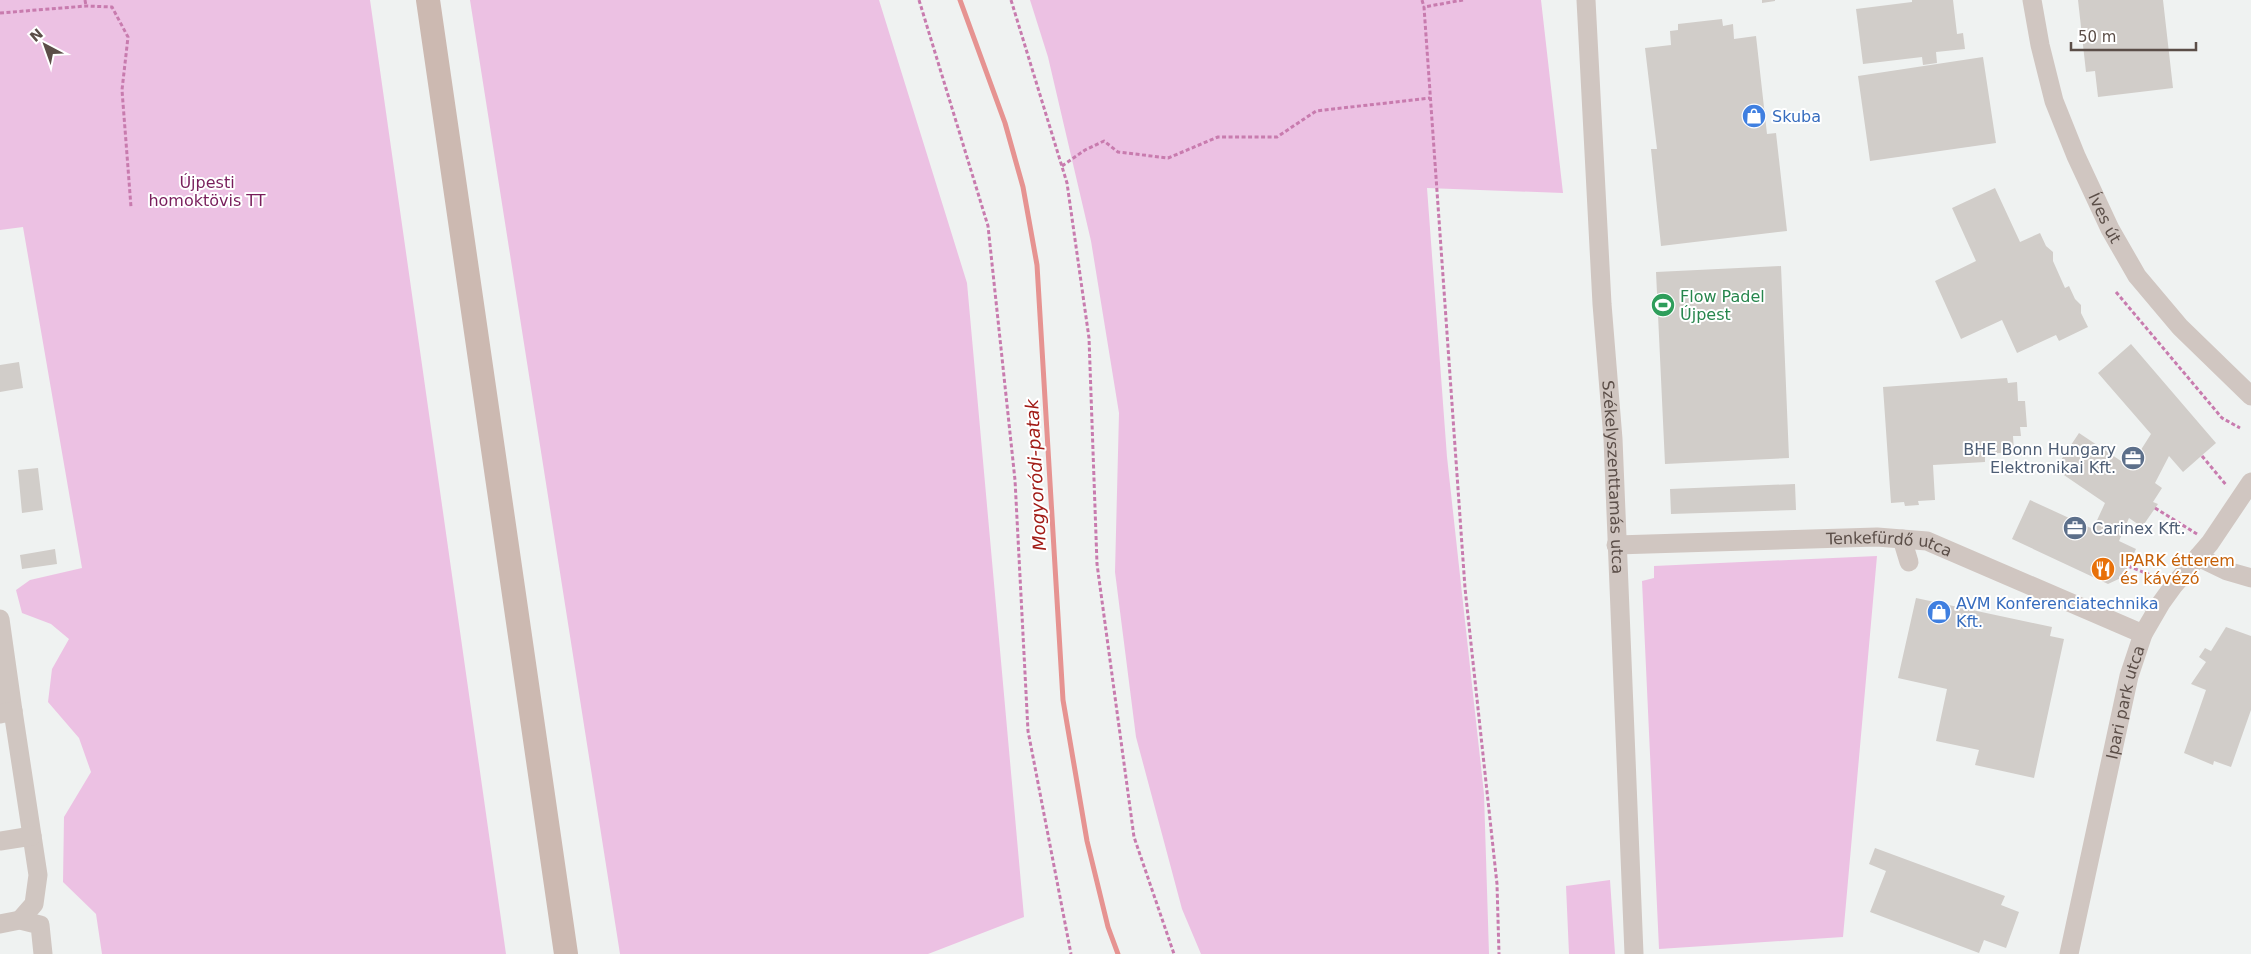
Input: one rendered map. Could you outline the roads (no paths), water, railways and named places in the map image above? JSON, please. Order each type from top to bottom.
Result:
[{"type":"main road","points":[[428,0],[566,954]]},
{"type":"street","name":"Székelyszenttamás utca","points":[[1586,0],[1602,304],[1613,439],[1634,954]]},
{"type":"street","name":"Íves út","points":[[2032,0],[2040,45],[2054,101],[2076,156],[2110,228],[2137,276],[2180,327],[2251,396]]},
{"type":"street","name":"Ipari park utca","points":[[2069,954],[2129,676],[2143,634],[2160,603],[2210,542],[2251,482]]},
{"type":"street","name":"Tenkefürdő utca","points":[[1616,545],[1877,537],[1927,541],[2143,634]]},
{"type":"street","points":[[1902,539],[1908,562]]},
{"type":"street","points":[[2198,557],[2227,571],[2251,578]]},
{"type":"street","points":[[0,619],[7,713],[38,875],[34,904],[20,920]]},
{"type":"street","points":[[0,694],[7,713]]},
{"type":"street","points":[[0,840],[32,836]]},
{"type":"street","points":[[0,924],[20,920],[40,925],[43,954]]},
{"type":"waterway","name":"Mogyoródi-patak","points":[[960,0],[1005,123],[1023,187],[1037,265],[1063,700],[1087,841],[1108,927],[1118,954]]},
{"type":"place","name":"Skuba","points":[[1754,116]]},
{"type":"place","name":"Flow Padel Újpest","points":[[1663,305]]},
{"type":"place","name":"BHE Bonn Hungary Elektronikai Kft.","points":[[2133,458]]},
{"type":"place","name":"Carinex Kft.","points":[[2075,528]]},
{"type":"place","name":"IPARK étterem és kávézó","points":[[2103,569]]},
{"type":"place","name":"AVM Konferenciatechnika Kft.","points":[[1939,612]]},
{"type":"park label","name":"Újpesti homoktövis TT","points":[[207,191]]}]
